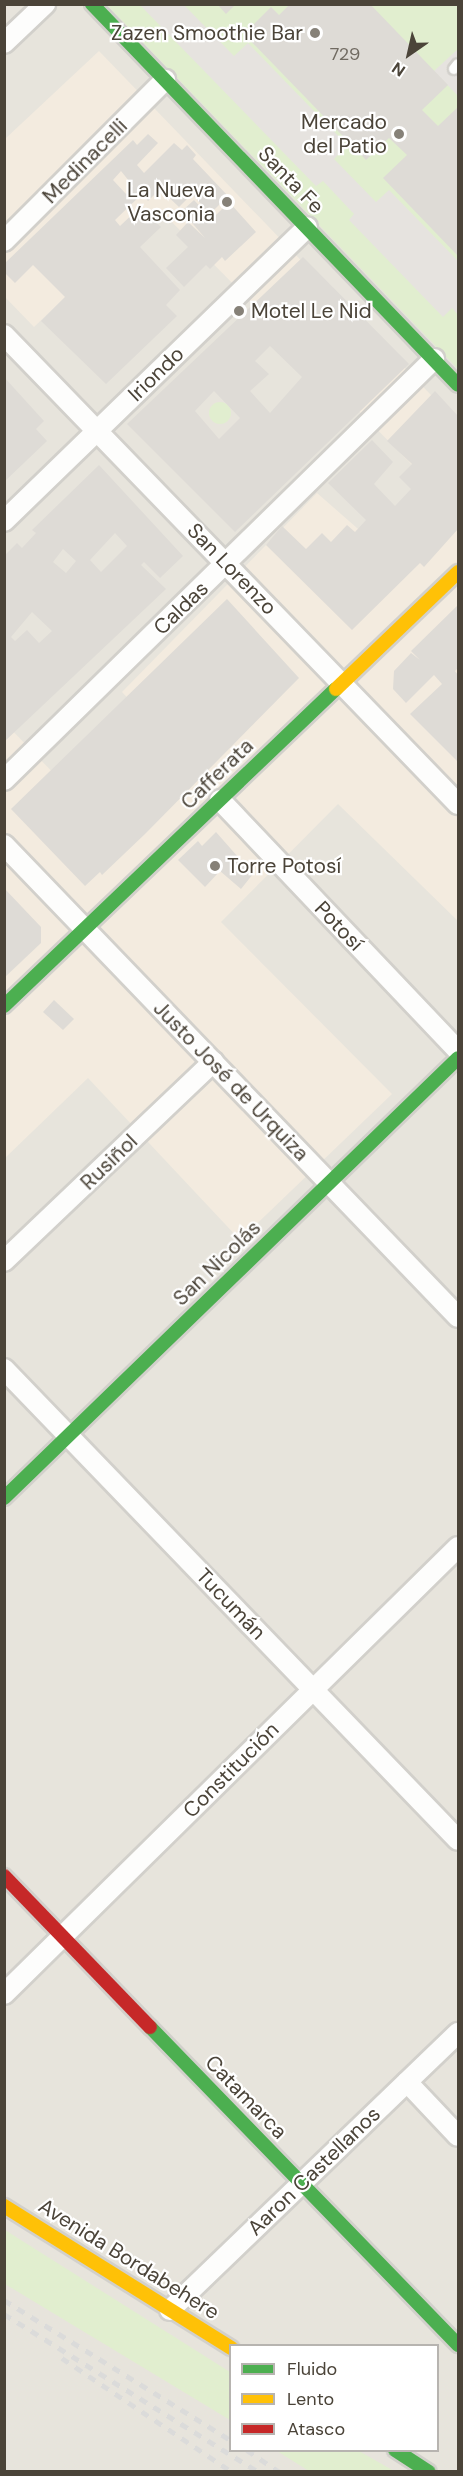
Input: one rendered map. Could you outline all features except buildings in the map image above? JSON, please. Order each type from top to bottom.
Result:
[{"type":"street","points":[[4,43],[45,4]]},
{"type":"street","name":"Santa Fe","points":[[92,4],[459,385]]},
{"type":"street","name":"Medinacelli","points":[[4,241],[165,80]]},
{"type":"street","name":"Iriondo","points":[[4,521],[306,227]]},
{"type":"street","name":"San Lorenzo","points":[[4,334],[459,804]]},
{"type":"street","name":"Caldas","points":[[4,780],[434,359]]},
{"type":"street","name":"Cafferata","points":[[4,1006],[459,572]]},
{"type":"street","name":"Potosí","points":[[220,800],[459,1051]]},
{"type":"street","name":"Justo José de Urquiza","points":[[4,845],[459,1317]]},
{"type":"street","name":"San Nicolás","points":[[4,1498],[459,1058]]},
{"type":"street","name":"Rusiñol","points":[[4,1261],[213,1062]]},
{"type":"street","name":"Tucumán","points":[[4,1369],[459,1840]]},
{"type":"street","name":"Constitución","points":[[4,1994],[459,1547]]},
{"type":"street","name":"Catamarca","points":[[4,1876],[459,2345]]},
{"type":"street","name":"Aaron Castellanos","points":[[170,2310],[459,2033]]},
{"type":"street","points":[[407,2082],[459,2136]]},
{"type":"street","name":"Avenida Bordabehere","points":[[4,2206],[229,2347]]},
{"type":"street","points":[[397,2452],[429,2472]]},
{"type":"shaded area","points":[[5,5],[458,5],[458,2471],[5,2472]]},
{"type":"shaded area","points":[[140,5],[184,5],[234,56],[248,43],[347,145],[334,159],[376,202],[389,190],[458,261],[458,315],[452,308],[443,317],[349,220],[354,214],[323,181],[316,186]]},
{"type":"shaded area","points":[[458,49],[458,96],[434,71]]},
{"type":"shaded area","points":[[99,51],[458,423],[458,921],[338,804],[221,922],[392,1094],[240,1240],[88,1078],[5,1158],[5,723],[64,784],[155,727],[122,692],[317,493],[365,535],[425,478],[158,208],[34,327],[5,297],[5,139]]},
{"type":"green space","points":[[107,5],[458,5],[458,369]]},
{"type":"green space","points":[[220,402],[228,405],[231,413],[228,421],[220,424],[212,421],[209,413],[212,405]]},
{"type":"green space","points":[[5,2230],[229,2371],[229,2419],[5,2284]]},
{"type":"green space","points":[[279,2452],[361,2452],[394,2471],[309,2471]]},
{"type":"railway","points":[[4,2300],[229,2439]]},
{"type":"railway","points":[[4,2314],[259,2472]]},
{"type":"railway","points":[[62,2358],[232,2472]]},
{"type":"railway","points":[[250,2452],[280,2472]]},
{"type":"traffic: fast","points":[[92,4],[458,385]]},
{"type":"traffic: fast","points":[[4,1006],[336,689]]},
{"type":"traffic: fast","points":[[4,1498],[458,1058]]},
{"type":"traffic: fast","points":[[150,2027],[458,2345]]},
{"type":"traffic: fast","points":[[398,2452],[429,2472]]},
{"type":"traffic: slow","points":[[336,689],[458,572]]},
{"type":"traffic: slow","points":[[4,2206],[229,2347]]},
{"type":"traffic: jam","points":[[4,1876],[150,2027]]},
{"type":"place","name":"Zazen Smoothie Bar","points":[[315,33]]},
{"type":"place","name":"Mercado del Patio","points":[[399,134]]},
{"type":"place","name":"La Nueva Vasconia","points":[[227,202]]},
{"type":"place","name":"Motel Le Nid","points":[[239,311]]},
{"type":"place","name":"Torre Potosí","points":[[215,866]]}]
